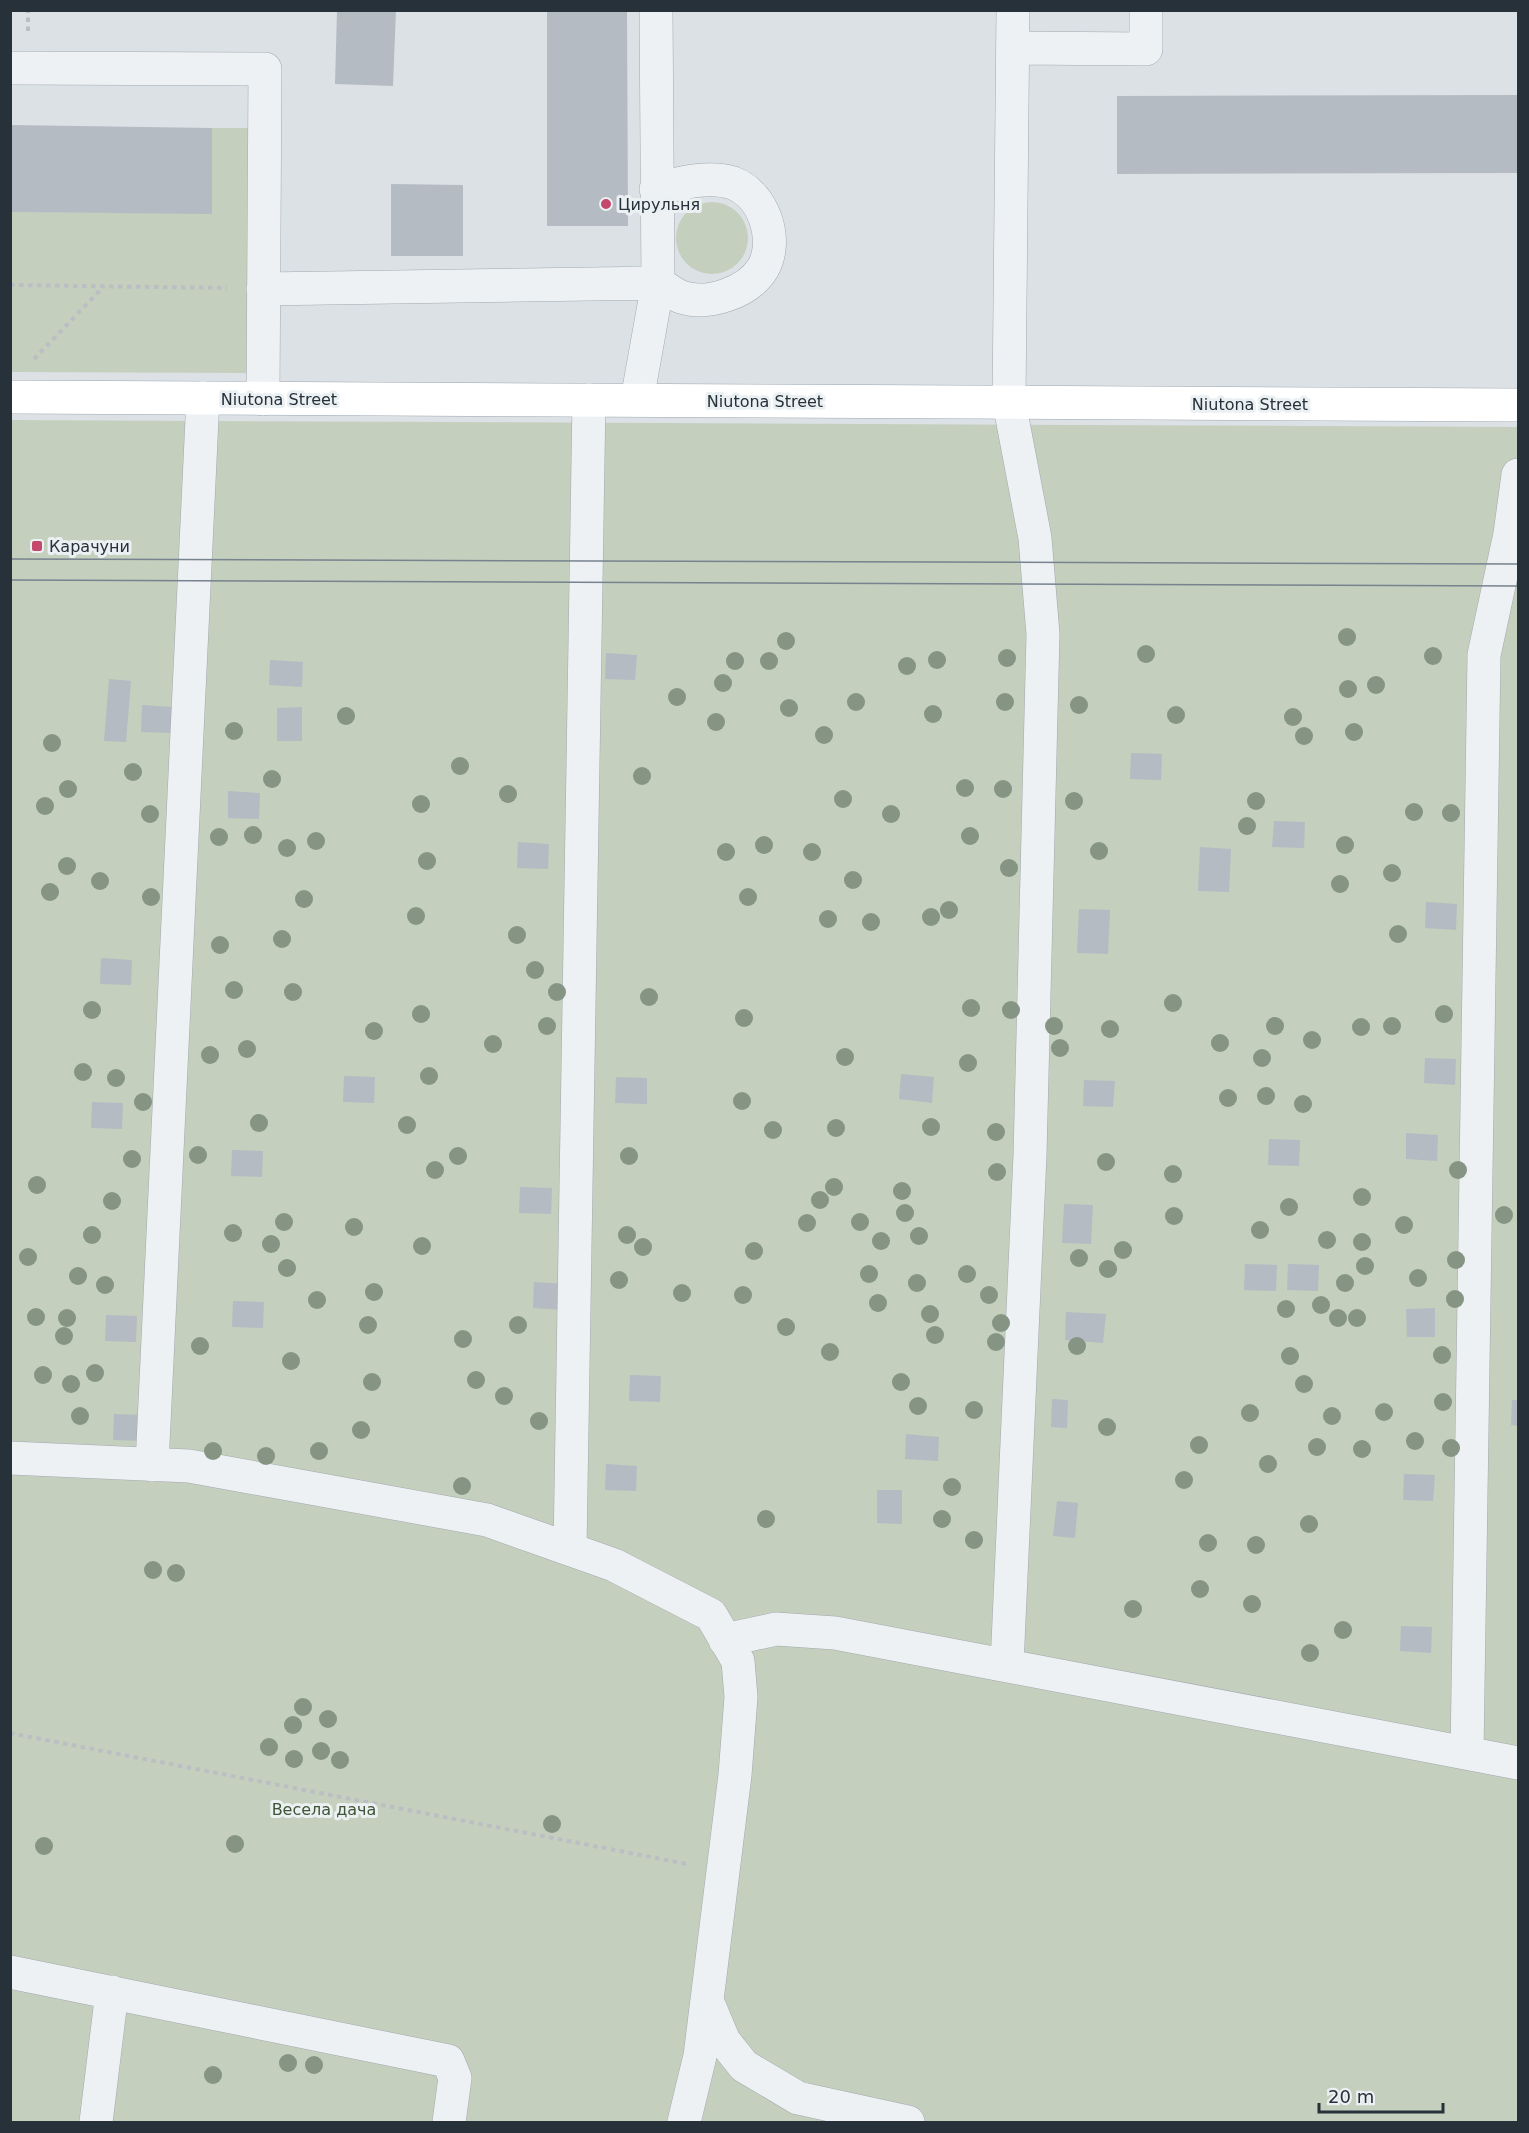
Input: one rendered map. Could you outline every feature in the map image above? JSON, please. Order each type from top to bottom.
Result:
[{"type":"main road","name":"Niutona Street","points":[[10,397],[1518,405]]},
{"type":"street","points":[[638,400],[657,283],[656,10]]},
{"type":"street","points":[[1007,1665],[1030,1155],[1043,634],[1035,538],[1009,402],[1013,10]]},
{"type":"street","points":[[1013,48],[1146,49],[1146,10]]},
{"type":"street","points":[[10,68],[265,69],[263,399]]},
{"type":"street","points":[[263,289],[657,283],[681,297],[707,300],[744,287],[762,268],[770,243],[768,226],[757,201],[734,184],[712,180],[656,189]]},
{"type":"street","points":[[152,1465],[203,398]]},
{"type":"street","points":[[570,1549],[589,400]]},
{"type":"street","points":[[1467,1753],[1484,655],[1510,534],[1518,475]]},
{"type":"street","points":[[10,1458],[189,1466],[487,1520],[614,1565],[711,1615],[738,1661],[741,1697],[735,1775],[700,2056],[684,2122]]},
{"type":"street","points":[[725,1640],[776,1629],[835,1633],[1518,1763]]},
{"type":"street","points":[[10,1972],[448,2061],[455,2078],[449,2122]]},
{"type":"street","points":[[96,2122],[112,1992]]},
{"type":"street","points":[[707,2001],[724,2041],[744,2066],[798,2098],[908,2122]]},
{"type":"path","points":[[10,285],[263,289]]},
{"type":"path","points":[[26,367],[104,286]]},
{"type":"path","points":[[10,1733],[723,1871]]},
{"type":"green space","points":[[212,128],[258,128],[255,373],[11,372],[11,212],[212,213]]},
{"type":"green space","points":[[712,202],[732,208],[742,218],[748,238],[742,258],[732,268],[712,274],[692,268],[682,258],[676,238],[682,218],[692,208]]},
{"type":"green space","name":"Весела дача","points":[[11,420],[1518,427],[1518,2122],[11,2122]]},
{"type":"building","points":[[337,10],[396,10],[393,86],[335,84]]},
{"type":"building","points":[[547,10],[627,10],[628,226],[547,226]]},
{"type":"building","points":[[1518,95],[1518,173],[1117,174],[1117,96]]},
{"type":"building","points":[[10,125],[212,128],[212,214],[10,212]]},
{"type":"building","points":[[391,184],[463,185],[463,256],[391,256]]},
{"type":"building","points":[[606,653],[637,655],[635,680],[605,679]]},
{"type":"building","points":[[270,660],[303,662],[302,687],[269,685]]},
{"type":"building","points":[[109,679],[131,681],[126,742],[104,741]]},
{"type":"building","points":[[142,705],[173,707],[171,733],[141,732]]},
{"type":"building","points":[[302,707],[302,741],[277,741],[277,708]]},
{"type":"building","points":[[1131,753],[1162,754],[1161,780],[1130,779]]},
{"type":"building","points":[[228,791],[260,793],[259,819],[228,818]]},
{"type":"building","points":[[1274,821],[1305,822],[1304,848],[1272,847]]},
{"type":"building","points":[[518,842],[549,844],[548,869],[517,868]]},
{"type":"building","points":[[1200,847],[1231,849],[1229,892],[1198,891]]},
{"type":"building","points":[[1426,902],[1457,904],[1456,930],[1425,928]]},
{"type":"building","points":[[1079,909],[1110,910],[1108,954],[1077,953]]},
{"type":"building","points":[[101,958],[132,960],[131,985],[100,984]]},
{"type":"building","points":[[1425,1058],[1456,1059],[1455,1085],[1424,1083]]},
{"type":"building","points":[[901,1074],[934,1077],[932,1103],[899,1099]]},
{"type":"building","points":[[344,1076],[375,1077],[374,1103],[343,1102]]},
{"type":"building","points":[[616,1077],[647,1078],[647,1104],[615,1103]]},
{"type":"building","points":[[1084,1080],[1115,1081],[1113,1107],[1083,1106]]},
{"type":"building","points":[[92,1102],[123,1103],[122,1129],[91,1128]]},
{"type":"building","points":[[1406,1133],[1438,1135],[1437,1161],[1406,1159]]},
{"type":"building","points":[[1269,1139],[1300,1140],[1299,1166],[1268,1165]]},
{"type":"building","points":[[232,1150],[263,1151],[262,1177],[231,1176]]},
{"type":"building","points":[[520,1187],[552,1188],[551,1214],[519,1213]]},
{"type":"building","points":[[1064,1204],[1093,1205],[1091,1244],[1062,1243]]},
{"type":"building","points":[[1245,1264],[1277,1265],[1276,1291],[1244,1290]]},
{"type":"building","points":[[1288,1264],[1319,1265],[1318,1291],[1287,1290]]},
{"type":"building","points":[[534,1282],[565,1284],[563,1310],[533,1308]]},
{"type":"building","points":[[233,1301],[264,1302],[263,1328],[232,1327]]},
{"type":"building","points":[[1435,1308],[1435,1337],[1407,1337],[1406,1309]]},
{"type":"building","points":[[1066,1312],[1106,1314],[1103,1343],[1065,1340]]},
{"type":"building","points":[[106,1315],[137,1316],[136,1342],[105,1341]]},
{"type":"building","points":[[630,1375],[661,1376],[660,1402],[629,1401]]},
{"type":"building","points":[[1052,1399],[1068,1400],[1067,1428],[1051,1427]]},
{"type":"building","points":[[1512,1400],[1518,1400],[1518,1426],[1511,1425]]},
{"type":"building","points":[[114,1414],[145,1415],[144,1441],[113,1440]]},
{"type":"building","points":[[906,1434],[939,1437],[938,1461],[905,1459]]},
{"type":"building","points":[[606,1464],[637,1466],[636,1491],[605,1490]]},
{"type":"building","points":[[1404,1474],[1435,1475],[1433,1501],[1403,1500]]},
{"type":"building","points":[[877,1490],[902,1490],[902,1524],[877,1523]]},
{"type":"building","points":[[1057,1501],[1078,1503],[1075,1538],[1053,1536]]},
{"type":"building","points":[[1401,1626],[1432,1627],[1431,1653],[1400,1651]]},
{"type":"tram line","points":[[10,559],[1518,564]]},
{"type":"tram line","points":[[10,580],[1518,586]]},
{"type":"place","name":"Цирульня","points":[[606,204]]},
{"type":"place","name":"Карачуни","points":[[37,546]]}]
